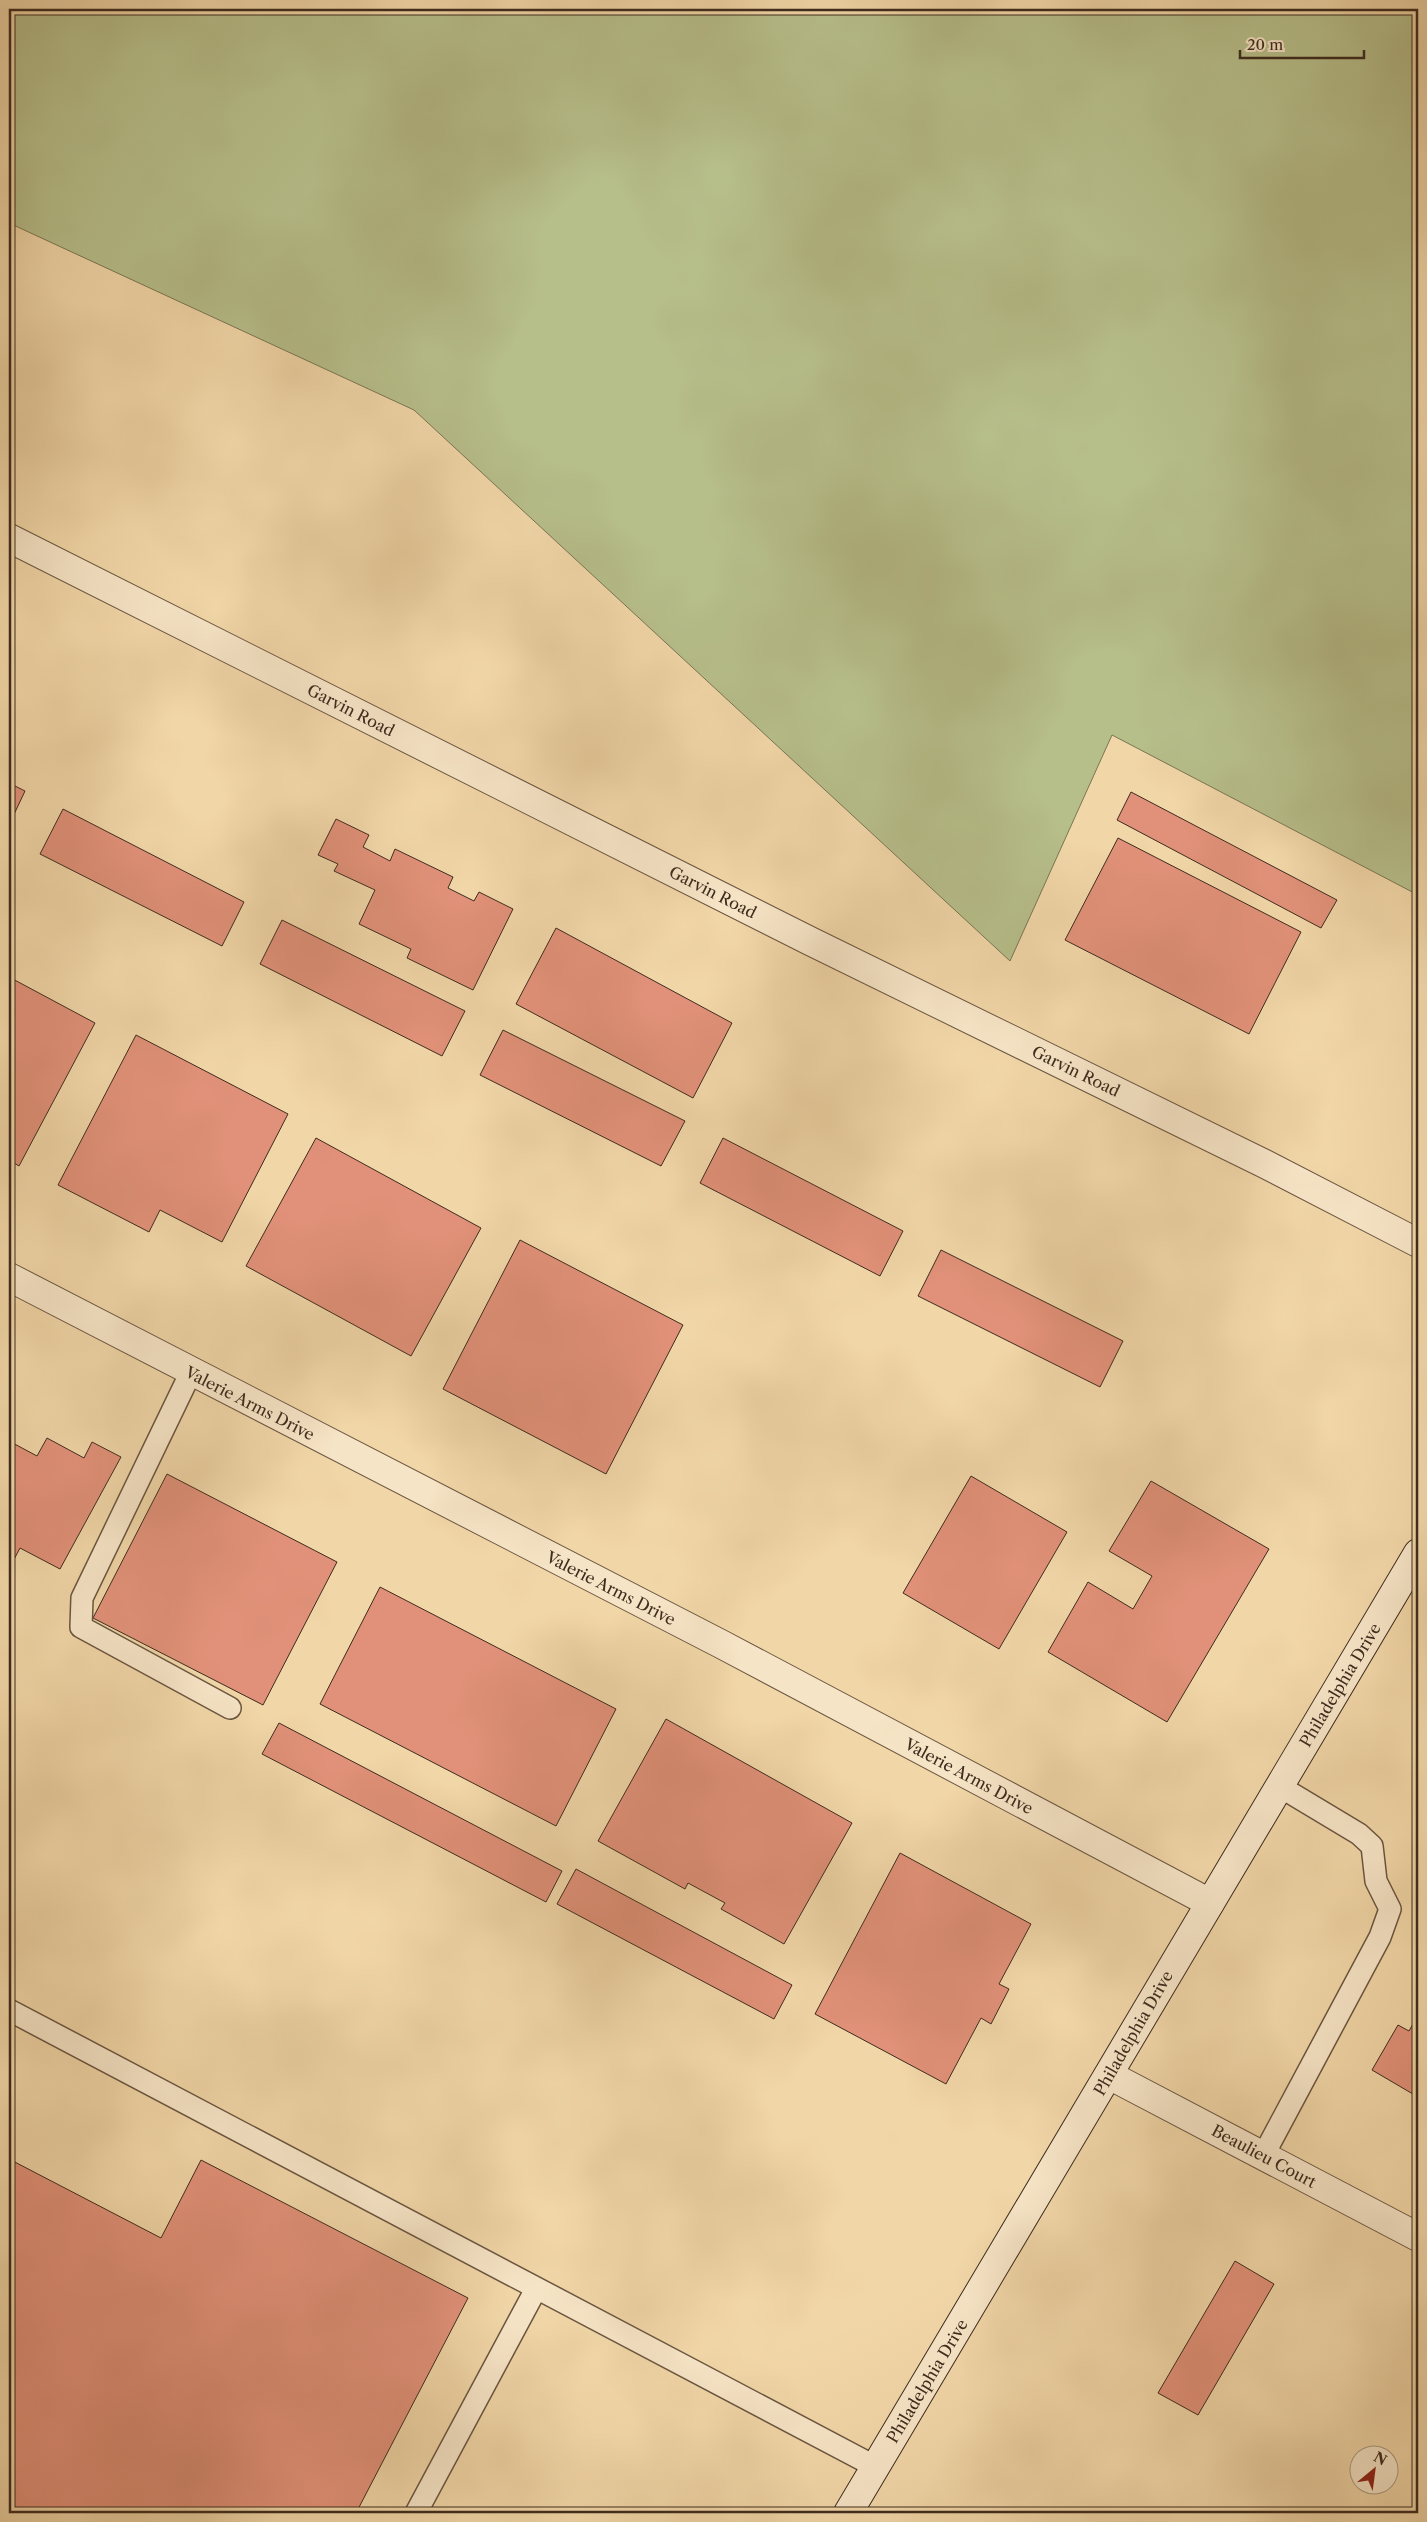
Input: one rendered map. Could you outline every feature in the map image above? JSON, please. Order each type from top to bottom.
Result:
[{"type":"street","name":"Garvin Road","points":[[9,538],[810,941],[1265,1164],[1418,1243]]},
{"type":"street","name":"Valerie Arms Drive","points":[[9,1278],[721,1644],[1210,1903]]},
{"type":"street","name":"Philadelphia Drive","points":[[848,2513],[1418,1553]]},
{"type":"street","name":"Beaulieu Court","points":[[1109,2075],[1418,2237]]},
{"type":"lane","points":[[190,1372],[82,1598],[81,1627],[230,1708]]},
{"type":"lane","points":[[1263,2156],[1380,1937],[1390,1909],[1376,1882],[1372,1846],[1359,1834],[1279,1786]]},
{"type":"lane","points":[[9,2010],[876,2467]]},
{"type":"lane","points":[[416,2513],[536,2289]]},
{"type":"green space","points":[[9,9],[1418,9],[1418,895],[1112,735],[1010,961],[414,410],[9,223]]},
{"type":"building","points":[[9,783],[25,791],[9,825]]},
{"type":"building","points":[[1131,792],[1337,900],[1321,928],[1117,820]]},
{"type":"building","points":[[63,809],[244,902],[222,946],[40,854]]},
{"type":"building","points":[[336,819],[369,835],[363,847],[390,861],[395,849],[453,877],[448,888],[474,901],[479,892],[513,909],[473,990],[407,958],[411,949],[359,924],[375,890],[334,871],[338,864],[318,855]]},
{"type":"building","points":[[1118,838],[1301,932],[1249,1034],[1065,940]]},
{"type":"building","points":[[282,920],[465,1011],[442,1056],[260,964]]},
{"type":"building","points":[[556,928],[732,1023],[693,1098],[516,1004]]},
{"type":"building","points":[[9,977],[95,1023],[19,1166],[9,1160]]},
{"type":"building","points":[[503,1030],[685,1121],[661,1166],[480,1075]]},
{"type":"building","points":[[136,1035],[288,1114],[222,1242],[160,1210],[149,1232],[58,1185]]},
{"type":"building","points":[[316,1138],[481,1228],[411,1356],[246,1266]]},
{"type":"building","points":[[723,1138],[903,1231],[880,1276],[700,1183]]},
{"type":"building","points":[[520,1240],[683,1325],[606,1474],[443,1389]]},
{"type":"building","points":[[941,1250],[1123,1341],[1100,1387],[918,1296]]},
{"type":"building","points":[[47,1438],[84,1458],[92,1442],[121,1457],[60,1569],[20,1548],[9,1569],[9,1441],[37,1456]]},
{"type":"building","points":[[167,1474],[337,1562],[263,1705],[93,1618]]},
{"type":"building","points":[[971,1476],[1067,1532],[999,1649],[903,1593]]},
{"type":"building","points":[[1151,1481],[1269,1549],[1167,1722],[1048,1652],[1088,1582],[1133,1609],[1152,1576],[1109,1551]]},
{"type":"building","points":[[380,1587],[616,1709],[556,1826],[320,1704]]},
{"type":"building","points":[[666,1719],[852,1823],[784,1944],[721,1909],[725,1903],[688,1883],[685,1889],[598,1841]]},
{"type":"building","points":[[279,1723],[562,1871],[546,1902],[262,1754]]},
{"type":"building","points":[[900,1853],[1031,1924],[999,1984],[1009,1989],[991,2024],[981,2018],[946,2084],[815,2014]]},
{"type":"building","points":[[576,1869],[792,1985],[774,2019],[557,1904]]},
{"type":"building","points":[[1418,2015],[1418,2097],[1372,2070],[1398,2025],[1409,2031]]},
{"type":"building","points":[[9,2159],[161,2238],[201,2160],[468,2298],[356,2513],[9,2513]]},
{"type":"building","points":[[1235,2261],[1274,2284],[1198,2415],[1158,2393]]}]
